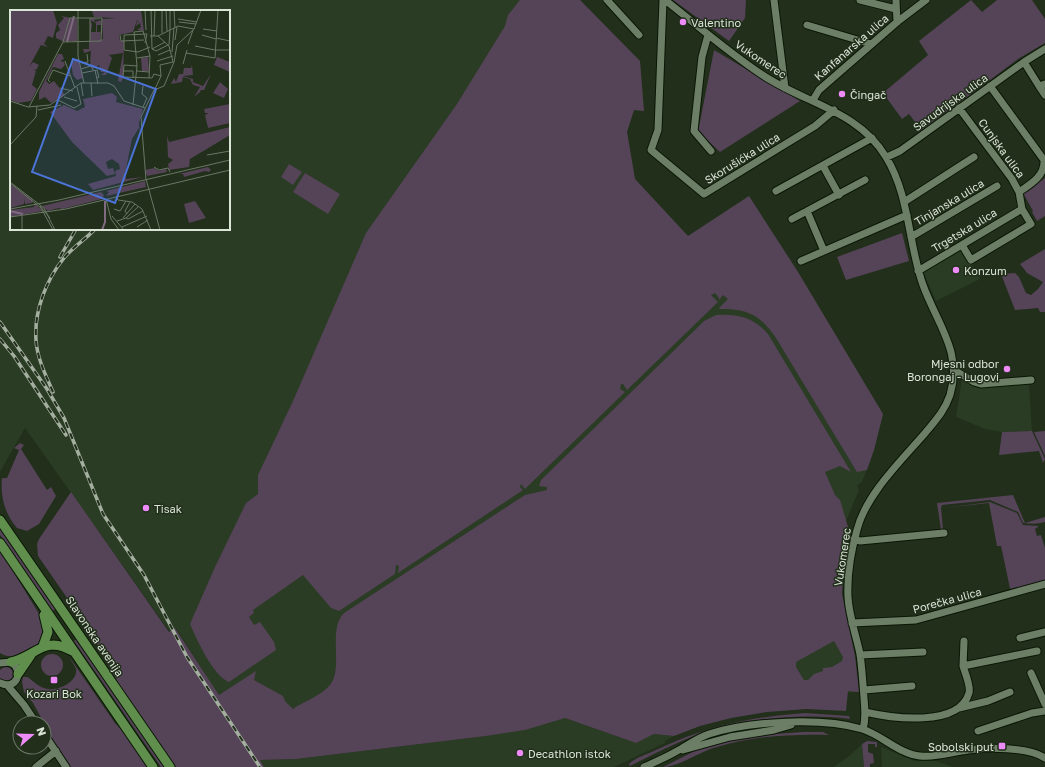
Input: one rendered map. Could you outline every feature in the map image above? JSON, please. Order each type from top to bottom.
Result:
[{"type":"main road","name":"Slavonska avenija","points":[[0,520],[170,767]]},
{"type":"main road","points":[[0,543],[153,767]]},
{"type":"main road","points":[[18,676],[32,654],[43,646],[47,638],[48,624],[37,598]]},
{"type":"main road","points":[[43,646],[57,645],[73,652]]},
{"type":"main road","points":[[4,661],[32,654]]},
{"type":"street","name":"Vukomerec","points":[[664,0],[762,75],[785,88],[834,110],[854,123],[872,138],[886,157],[896,178],[904,202],[918,271],[951,347],[954,370],[950,396],[944,411],[871,499],[858,525],[854,539],[849,574],[848,597],[852,623],[860,655],[864,690],[864,730]]},
{"type":"street","name":"Skorušićka ulica","points":[[664,0],[658,130],[651,150],[704,194],[815,126],[834,110]]},
{"type":"street","points":[[774,0],[785,88]]},
{"type":"street","points":[[860,0],[896,9]]},
{"type":"street","points":[[896,0],[897,22]]},
{"type":"street","name":"Kanfanarska ulica","points":[[813,100],[819,90],[897,22],[926,0]]},
{"type":"street","points":[[613,2],[639,35]]},
{"type":"street","points":[[807,25],[871,44]]},
{"type":"street","points":[[708,35],[702,57],[694,131],[711,151]]},
{"type":"street","name":"Savudrijska ulica","points":[[886,157],[900,151],[1024,62],[1045,49]]},
{"type":"street","points":[[1024,62],[1042,85],[1045,95]]},
{"type":"street","points":[[990,86],[1044,160],[1044,168],[1038,178],[1019,192]]},
{"type":"street","name":"Cunjska ulica","points":[[959,108],[1012,179],[1019,192],[1022,209],[1031,224],[971,260],[962,245]]},
{"type":"street","points":[[776,191],[872,138]]},
{"type":"street","points":[[904,202],[974,157]]},
{"type":"street","points":[[823,166],[839,194]]},
{"type":"street","points":[[792,219],[865,180]]},
{"type":"street","name":"Tinjanska ulica","points":[[911,237],[998,186]]},
{"type":"street","name":"Trgetska ulica","points":[[918,271],[1022,209]]},
{"type":"street","points":[[807,211],[824,251]]},
{"type":"street","points":[[801,261],[907,215]]},
{"type":"street","points":[[954,370],[974,382],[981,384],[1032,380]]},
{"type":"street","points":[[854,539],[860,540],[944,533]]},
{"type":"street","name":"Porečka ulica","points":[[852,623],[916,620],[1045,584]]},
{"type":"street","points":[[1020,638],[1045,632]]},
{"type":"street","points":[[959,708],[966,699],[969,691],[963,666],[964,641]]},
{"type":"street","points":[[963,666],[1038,651]]},
{"type":"street","points":[[860,655],[923,652]]},
{"type":"street","points":[[4,661],[16,667],[19,693],[24,705],[31,715]]},
{"type":"street","points":[[1031,673],[1045,704]]},
{"type":"street","points":[[2,685],[13,684],[18,676]]},
{"type":"street","points":[[2,685],[24,705]]},
{"type":"street","points":[[864,690],[912,686]]},
{"type":"street","points":[[865,712],[890,718],[936,716],[948,714],[959,708],[988,701],[1010,692]]},
{"type":"street","points":[[978,731],[1045,710]]},
{"type":"street","points":[[644,767],[678,751],[692,741],[719,732],[755,724],[799,723],[849,726],[864,730],[902,750],[919,756],[931,756],[985,748],[1034,752],[1045,757]]},
{"type":"street","points":[[52,745],[66,767]]},
{"type":"street","points":[[36,767],[56,751]]},
{"type":"shaded area","points":[[0,0],[580,0],[640,61],[644,111],[634,110],[627,132],[635,179],[688,236],[749,196],[798,272],[883,414],[874,450],[862,482],[857,486],[859,490],[846,521],[849,530],[844,556],[842,594],[855,656],[859,692],[245,736],[176,628],[170,632],[25,428],[0,472]]},
{"type":"shaded area","points":[[520,0],[580,0],[640,61],[644,111],[634,110],[627,132],[635,179],[688,236],[749,196],[798,272],[883,414],[874,450],[867,470],[857,472],[776,338],[765,324],[753,315],[746,312],[720,309],[719,308],[728,299],[723,295],[719,300],[715,293],[711,295],[718,302],[627,390],[623,384],[621,384],[620,389],[625,392],[525,489],[521,484],[520,487],[523,490],[398,573],[399,566],[396,565],[395,574],[339,611],[331,608],[303,575],[253,610],[254,613],[249,617],[254,625],[260,622],[274,642],[276,650],[229,682],[217,673],[211,665],[190,624],[215,567],[246,503],[258,494],[258,475],[293,401],[366,233],[457,104],[505,26],[508,15]]},
{"type":"shaded area","points":[[673,0],[746,0],[745,18],[729,41]]},
{"type":"shaded area","points":[[971,0],[982,12],[997,0],[1032,0],[1045,19],[1045,43],[1018,59],[922,131],[909,114],[902,119],[883,93],[928,55],[919,41]]},
{"type":"shaded area","points":[[714,50],[800,101],[720,152],[698,132]]},
{"type":"shaded area","points":[[289,164],[302,172],[293,185],[281,177]]},
{"type":"shaded area","points":[[305,173],[340,194],[328,214],[293,192]]},
{"type":"shaded area","points":[[1045,178],[1045,216],[1037,221],[1023,193]]},
{"type":"shaded area","points":[[902,233],[909,261],[846,280],[837,257]]},
{"type":"shaded area","points":[[962,247],[980,279],[936,301],[923,271]]},
{"type":"shaded area","points":[[1045,249],[1045,312],[1040,312],[1038,308],[1015,310],[1001,274],[1015,273],[1019,277],[1026,293],[1031,295],[1043,282],[1027,273],[1020,264]]},
{"type":"shaded area","points":[[716,315],[738,316],[751,320],[768,334],[851,472],[840,466],[825,472],[835,495],[840,500],[849,530],[844,556],[842,594],[855,656],[859,692],[848,691],[846,711],[807,709],[767,712],[731,718],[700,726],[674,736],[654,734],[636,743],[565,718],[525,730],[486,736],[296,759],[260,760],[264,767],[176,767],[118,683],[90,631],[38,556],[37,544],[39,539],[71,492],[169,632],[175,628],[219,695],[256,671],[254,680],[283,696],[285,701],[293,709],[326,689],[334,678],[336,669],[337,629],[339,620],[344,613],[525,495],[547,490],[547,487],[539,486],[541,480],[704,321]],"holes":[[[834,641],[843,657],[842,661],[832,667],[823,668],[823,671],[814,674],[808,680],[804,680],[796,667],[796,662]]]},
{"type":"shaded area","points":[[962,379],[976,387],[1029,383],[1032,431],[1002,432],[985,429],[956,417]]},
{"type":"shaded area","points":[[1032,431],[1045,459],[1043,463],[1039,451],[999,455],[1002,432]]},
{"type":"shaded area","points":[[1045,431],[1045,456],[1034,432]]},
{"type":"shaded area","points":[[20,443],[24,445],[21,449],[47,490],[51,487],[56,496],[39,524],[27,531],[17,528],[9,517],[4,505],[2,492],[2,478],[7,478],[19,450],[14,448]]},
{"type":"shaded area","points":[[1013,495],[1025,523],[1045,517],[1045,522],[1034,524],[1023,523],[1018,512],[990,500],[942,505],[943,529],[941,530],[937,503]]},
{"type":"shaded area","points":[[990,502],[1017,513],[1023,525],[1038,526],[1035,529],[1037,536],[1041,535],[1045,548],[1045,582],[1011,593],[1001,546],[997,546],[989,503],[944,508]]},
{"type":"shaded area","points":[[0,527],[56,608],[53,611],[0,535]]},
{"type":"shaded area","points":[[0,550],[44,622],[43,640],[25,653],[23,652],[12,656],[6,656],[0,653]]},
{"type":"shaded area","points":[[77,639],[165,767],[161,767],[74,641]]},
{"type":"shaded area","points":[[48,654],[56,654],[63,661],[63,669],[56,676],[48,676],[41,669],[41,661]]},
{"type":"shaded area","points":[[70,658],[115,723],[130,738],[150,767],[71,767],[52,740],[52,715],[40,715],[33,703],[24,692],[22,682],[23,677],[27,677],[42,687],[57,689],[71,682],[76,674],[76,669]]},
{"type":"shaded area","points":[[6,667],[11,669],[13,674],[11,679],[6,681],[1,679],[-1,674],[1,669]]},
{"type":"shaded area","points":[[805,713],[849,716],[850,719],[832,717],[793,717],[772,718],[732,724],[696,735],[630,766],[629,764],[675,742],[711,729],[747,720]]},
{"type":"shaded area","points":[[565,718],[636,743],[654,734],[674,736],[665,741],[665,743],[614,767],[264,767],[259,760],[296,759],[486,736]]},
{"type":"shaded area","points":[[803,732],[823,732],[829,735],[786,735],[744,740],[710,749],[683,762],[663,767],[697,750],[714,744],[752,737]]},
{"type":"shaded area","points":[[867,741],[877,742],[877,747],[875,747],[875,744],[868,744],[868,752],[873,754],[874,763],[870,764],[870,767],[864,767],[862,744]]},
{"type":"shaded area","points":[[862,744],[864,767],[834,767],[849,756]]},
{"type":"shaded area","points":[[881,747],[915,761],[936,761],[953,767],[882,767]]},
{"type":"railway","points":[[60,257],[75,230]]},
{"type":"railway","points":[[53,392],[42,367],[37,347],[36,329],[39,307],[42,296],[52,276],[64,258],[94,230]]},
{"type":"railway","points":[[0,322],[47,389],[64,418],[103,514],[144,575],[187,657],[260,767]]},
{"type":"railway","points":[[0,339],[14,356],[66,435]]},
{"type":"place","name":"Valentino","points":[[683,22]]},
{"type":"place","name":"Čingač","points":[[842,94]]},
{"type":"place","name":"Konzum","points":[[956,270]]},
{"type":"place","name":"Mjesni odbor Borongaj - Lugovi","points":[[1007,369]]},
{"type":"place","name":"Tisak","points":[[146,508]]},
{"type":"place","name":"Kozari Bok","points":[[54,680]]},
{"type":"place","name":"Sobolski put","points":[[1002,746]]},
{"type":"place","name":"Decathlon istok","points":[[520,753]]}]
